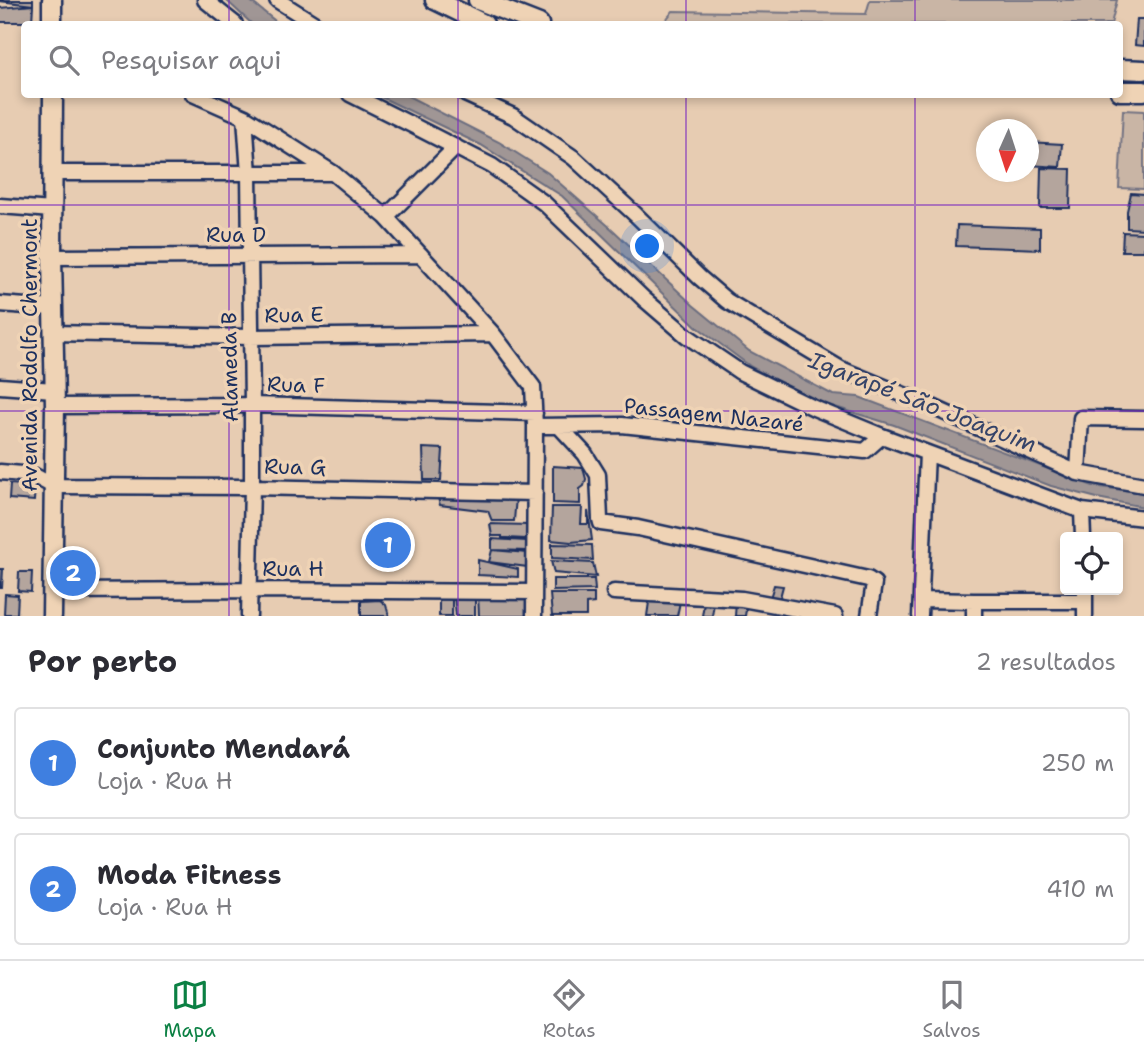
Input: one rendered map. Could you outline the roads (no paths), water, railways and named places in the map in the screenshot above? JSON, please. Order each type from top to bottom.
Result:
[{"type":"main road","points":[[52,0],[52,21]]},
{"type":"main road","points":[[435,0],[478,21]]},
{"type":"main road","points":[[478,0],[531,21]]},
{"type":"main road","points":[[1123,69],[1144,70]]},
{"type":"main road","points":[[1123,91],[1144,91]]},
{"type":"main road","name":"Avenida Rodolfo Chermont","points":[[52,616],[55,398],[51,173],[53,98]]},
{"type":"street","points":[[205,0],[231,21]]},
{"type":"street","points":[[277,0],[310,21]]},
{"type":"street","points":[[203,98],[246,117],[333,173],[386,218],[493,334],[533,387],[534,616]]},
{"type":"street","points":[[358,98],[492,166],[544,203],[644,299],[687,336],[740,373],[882,436],[1082,511],[1144,519]]},
{"type":"street","points":[[474,98],[513,116],[574,158],[727,301],[841,369],[926,404],[1078,473],[1144,485]]},
{"type":"street","name":"Alameda B","points":[[246,117],[251,255],[252,405],[249,616]]},
{"type":"street","points":[[386,218],[456,147]]},
{"type":"street","points":[[51,173],[333,173]]},
{"type":"street","points":[[0,206],[52,210]]},
{"type":"street","name":"Rua D","points":[[52,257],[421,255]]},
{"type":"street","points":[[0,304],[53,308]]},
{"type":"street","name":"Rua E","points":[[53,333],[250,337],[493,334]]},
{"type":"street","name":"Rua F","points":[[0,386],[55,398],[535,419]]},
{"type":"street","points":[[1078,473],[1082,418],[1144,419]]},
{"type":"street","name":"Passagem Nazaré","points":[[535,419],[559,426],[622,425],[865,451],[882,436]]},
{"type":"street","points":[[559,426],[585,454],[598,475],[601,523],[638,528],[868,579],[874,583],[869,616]]},
{"type":"street","points":[[920,616],[927,453]]},
{"type":"street","points":[[0,472],[33,475],[53,486]]},
{"type":"street","name":"Rua G","points":[[53,486],[535,493]]},
{"type":"street","points":[[1082,511],[1083,532]]},
{"type":"street","name":"Rua H","points":[[52,591],[534,592]]},
{"type":"street","points":[[614,592],[742,599],[835,616]]},
{"type":"street","points":[[921,600],[974,609],[1026,608],[1085,602]]},
{"type":"place","name":"Conjunto Mendará","points":[[388,545]]},
{"type":"place","name":"Moda Fitness","points":[[73,573]]},
{"type":"water label","name":"Igarapé São Joaquim","points":[[923,402]]}]
